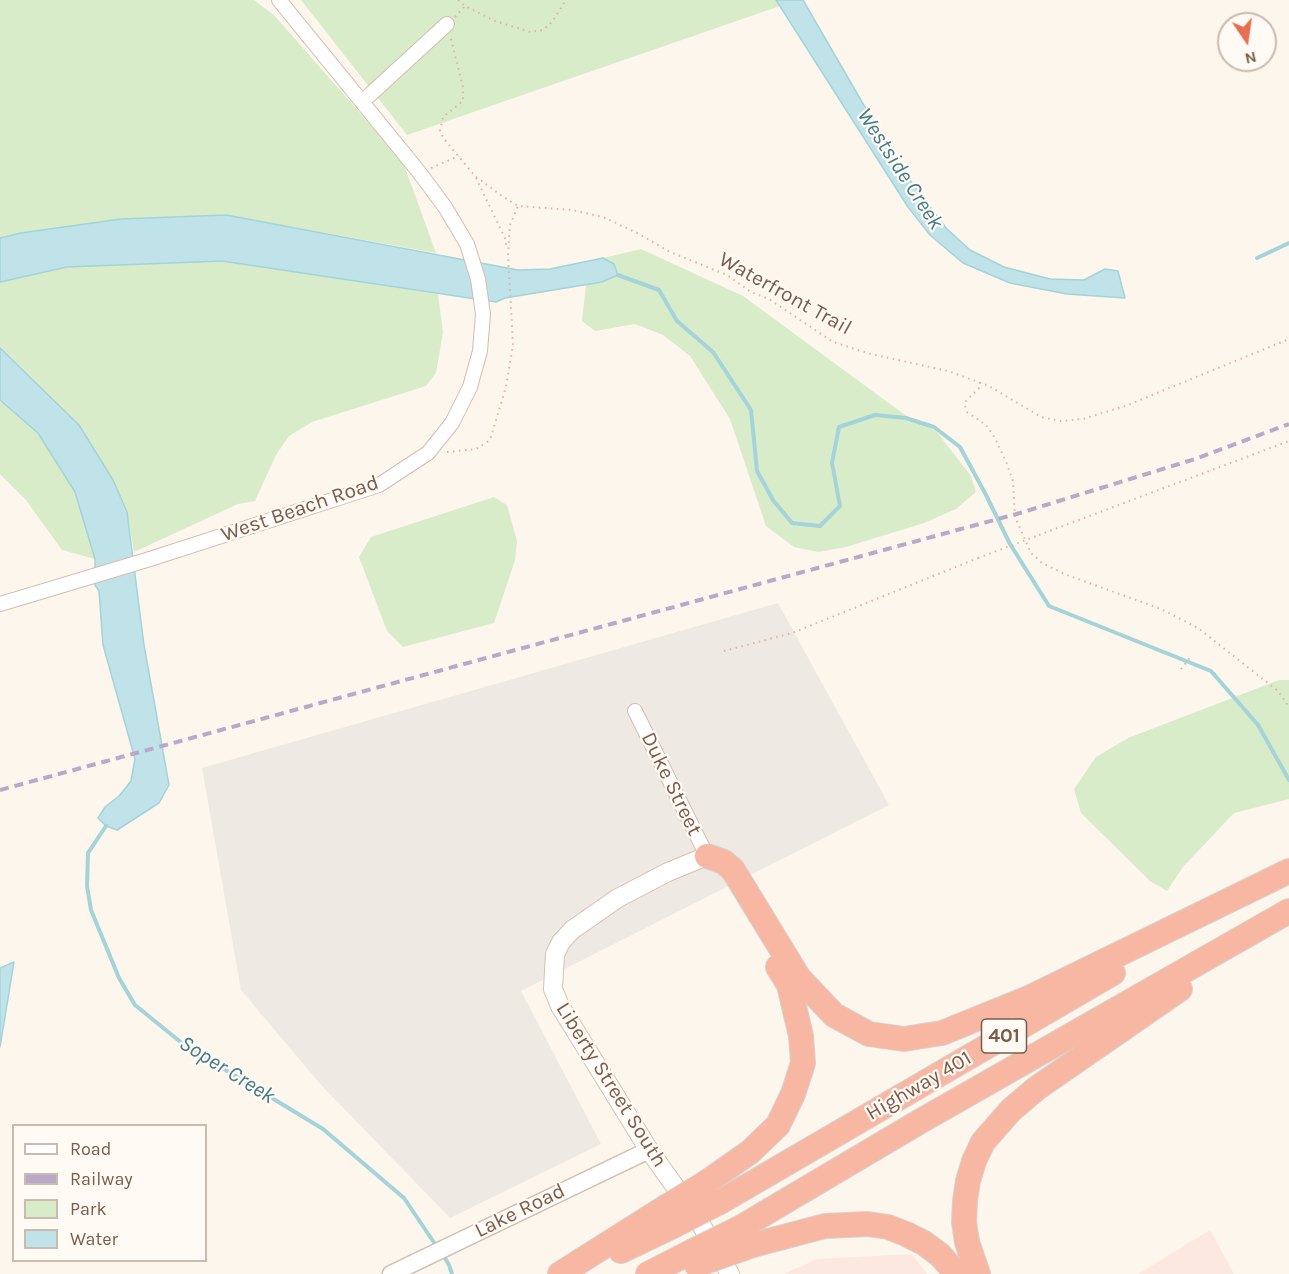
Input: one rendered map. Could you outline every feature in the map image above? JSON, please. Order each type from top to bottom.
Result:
[{"type":"highway","points":[[707,856],[724,862],[733,870],[799,978],[834,1015],[869,1034],[904,1039],[942,1033],[1030,997],[1289,871]]},
{"type":"highway","points":[[560,1274],[669,1216],[707,1182],[750,1152],[778,1125],[793,1094],[802,1063],[801,1036],[789,985],[707,856]]},
{"type":"highway","name":"Highway 401","points":[[574,1274],[669,1216],[720,1202],[1289,871]]},
{"type":"highway","points":[[978,1274],[967,1242],[964,1201],[974,1161],[983,1142],[998,1124],[1037,1088],[1289,912]]},
{"type":"highway","name":"Highway 401","points":[[747,1237],[920,1122],[1289,912]]},
{"type":"highway","points":[[648,1274],[688,1264],[747,1237],[825,1226],[868,1224],[897,1231],[924,1243],[940,1255],[957,1274]]},
{"type":"main road","name":"Liberty Street South","points":[[707,856],[668,872],[618,898],[572,930],[561,942],[555,954],[553,989],[560,1006],[649,1149],[696,1216],[730,1274]]},
{"type":"street","name":"West Beach Road","points":[[0,604],[88,579],[379,485],[428,453],[452,423],[470,387],[480,351],[483,314],[478,279],[467,244],[445,207],[419,172],[279,0]]},
{"type":"street","points":[[362,102],[447,24]]},
{"type":"street","name":"Duke Street","points":[[635,711],[707,856]]},
{"type":"street","name":"Lake Road","points":[[391,1274],[649,1149]]},
{"type":"path","points":[[458,0],[495,21],[530,32],[543,30],[552,22],[566,0]]},
{"type":"path","points":[[428,453],[476,449],[490,440],[506,387],[513,345],[505,238],[475,176],[440,131],[443,117],[463,101],[462,82],[447,24]]},
{"type":"path","points":[[419,172],[459,156]]},
{"type":"path","points":[[475,176],[518,206],[510,225],[508,255]]},
{"type":"path","name":"Waterfront Trail","points":[[518,206],[572,210],[603,217],[638,233],[670,252],[727,275],[751,292],[769,299],[833,342],[871,354],[930,366],[980,382],[1041,417],[1061,421],[1083,419],[1128,405],[1289,339]]},
{"type":"path","points":[[980,382],[980,387],[964,406],[967,412],[986,425],[1007,464],[1013,481],[1015,517],[1031,553],[1042,563],[1067,575],[1161,609],[1198,628],[1278,691],[1289,707]]},
{"type":"path","points":[[724,651],[792,633],[978,558],[1289,441]]},
{"type":"path","points":[[1181,669],[1192,655]]},
{"type":"shaded area","points":[[778,603],[889,805],[521,991],[601,1144],[450,1218],[321,1085],[241,990],[202,768]]},
{"type":"shaded area","points":[[1210,1230],[1234,1274],[1138,1274]]},
{"type":"shaded area","points":[[912,1254],[927,1274],[784,1274],[817,1259]]},
{"type":"green space","points":[[0,0],[254,0],[274,15],[403,162],[436,253],[226,215],[121,219],[0,238]]},
{"type":"green space","points":[[301,0],[776,0],[780,6],[407,135]]},
{"type":"green space","points":[[641,249],[743,296],[905,415],[936,431],[971,476],[976,492],[956,509],[924,523],[846,547],[818,552],[794,547],[766,526],[730,419],[690,356],[663,335],[635,324],[595,331],[582,321],[586,284],[602,282],[614,264],[603,258]]},
{"type":"green space","points":[[222,261],[438,294],[443,332],[436,373],[426,386],[312,422],[289,436],[276,455],[255,501],[238,504],[134,552],[127,512],[113,480],[79,425],[0,348],[0,282],[67,267]]},
{"type":"green space","points":[[0,400],[38,433],[75,492],[95,559],[62,550],[26,500],[0,474]]},
{"type":"green space","points":[[494,497],[507,505],[517,541],[515,560],[494,623],[403,647],[387,631],[359,557],[371,537]]},
{"type":"green space","points":[[1279,680],[1289,680],[1289,799],[1234,813],[1183,867],[1167,891],[1150,881],[1081,813],[1074,789],[1096,757],[1128,738]]},
{"type":"water","points":[[776,0],[803,0],[898,164],[946,228],[970,250],[1004,267],[1050,279],[1084,280],[1105,269],[1118,271],[1125,298],[1067,294],[1010,283],[963,263],[930,235],[908,207]]},
{"type":"water","points":[[226,215],[518,270],[550,269],[603,258],[614,264],[618,275],[602,282],[505,298],[496,302],[222,261],[67,267],[0,282],[0,238],[121,219]]},
{"type":"water","points":[[0,348],[79,425],[113,480],[127,512],[144,645],[169,785],[159,803],[117,830],[106,826],[98,818],[105,807],[119,796],[131,781],[135,759],[103,645],[99,591],[95,585],[95,559],[75,492],[38,433],[0,400]]},
{"type":"water","points":[[14,962],[0,1047],[0,968]]},
{"type":"waterway","name":"Westside Creek","points":[[1257,258],[1289,243]]},
{"type":"waterway","points":[[618,275],[659,290],[677,321],[713,352],[751,410],[757,471],[773,500],[792,523],[820,526],[840,506],[832,463],[839,427],[875,415],[906,418],[934,427],[960,447],[1010,544],[1049,606],[1211,671],[1258,725],[1289,780]]},
{"type":"waterway","name":"Soper Creek","points":[[106,826],[88,853],[87,886],[91,910],[119,978],[135,1005],[183,1044],[323,1129],[404,1198],[437,1247]]},
{"type":"waterway","name":"Soper Creek","points":[[442,1253],[452,1274]]},
{"type":"railway","points":[[0,790],[1020,513],[1195,459],[1289,424]]}]
